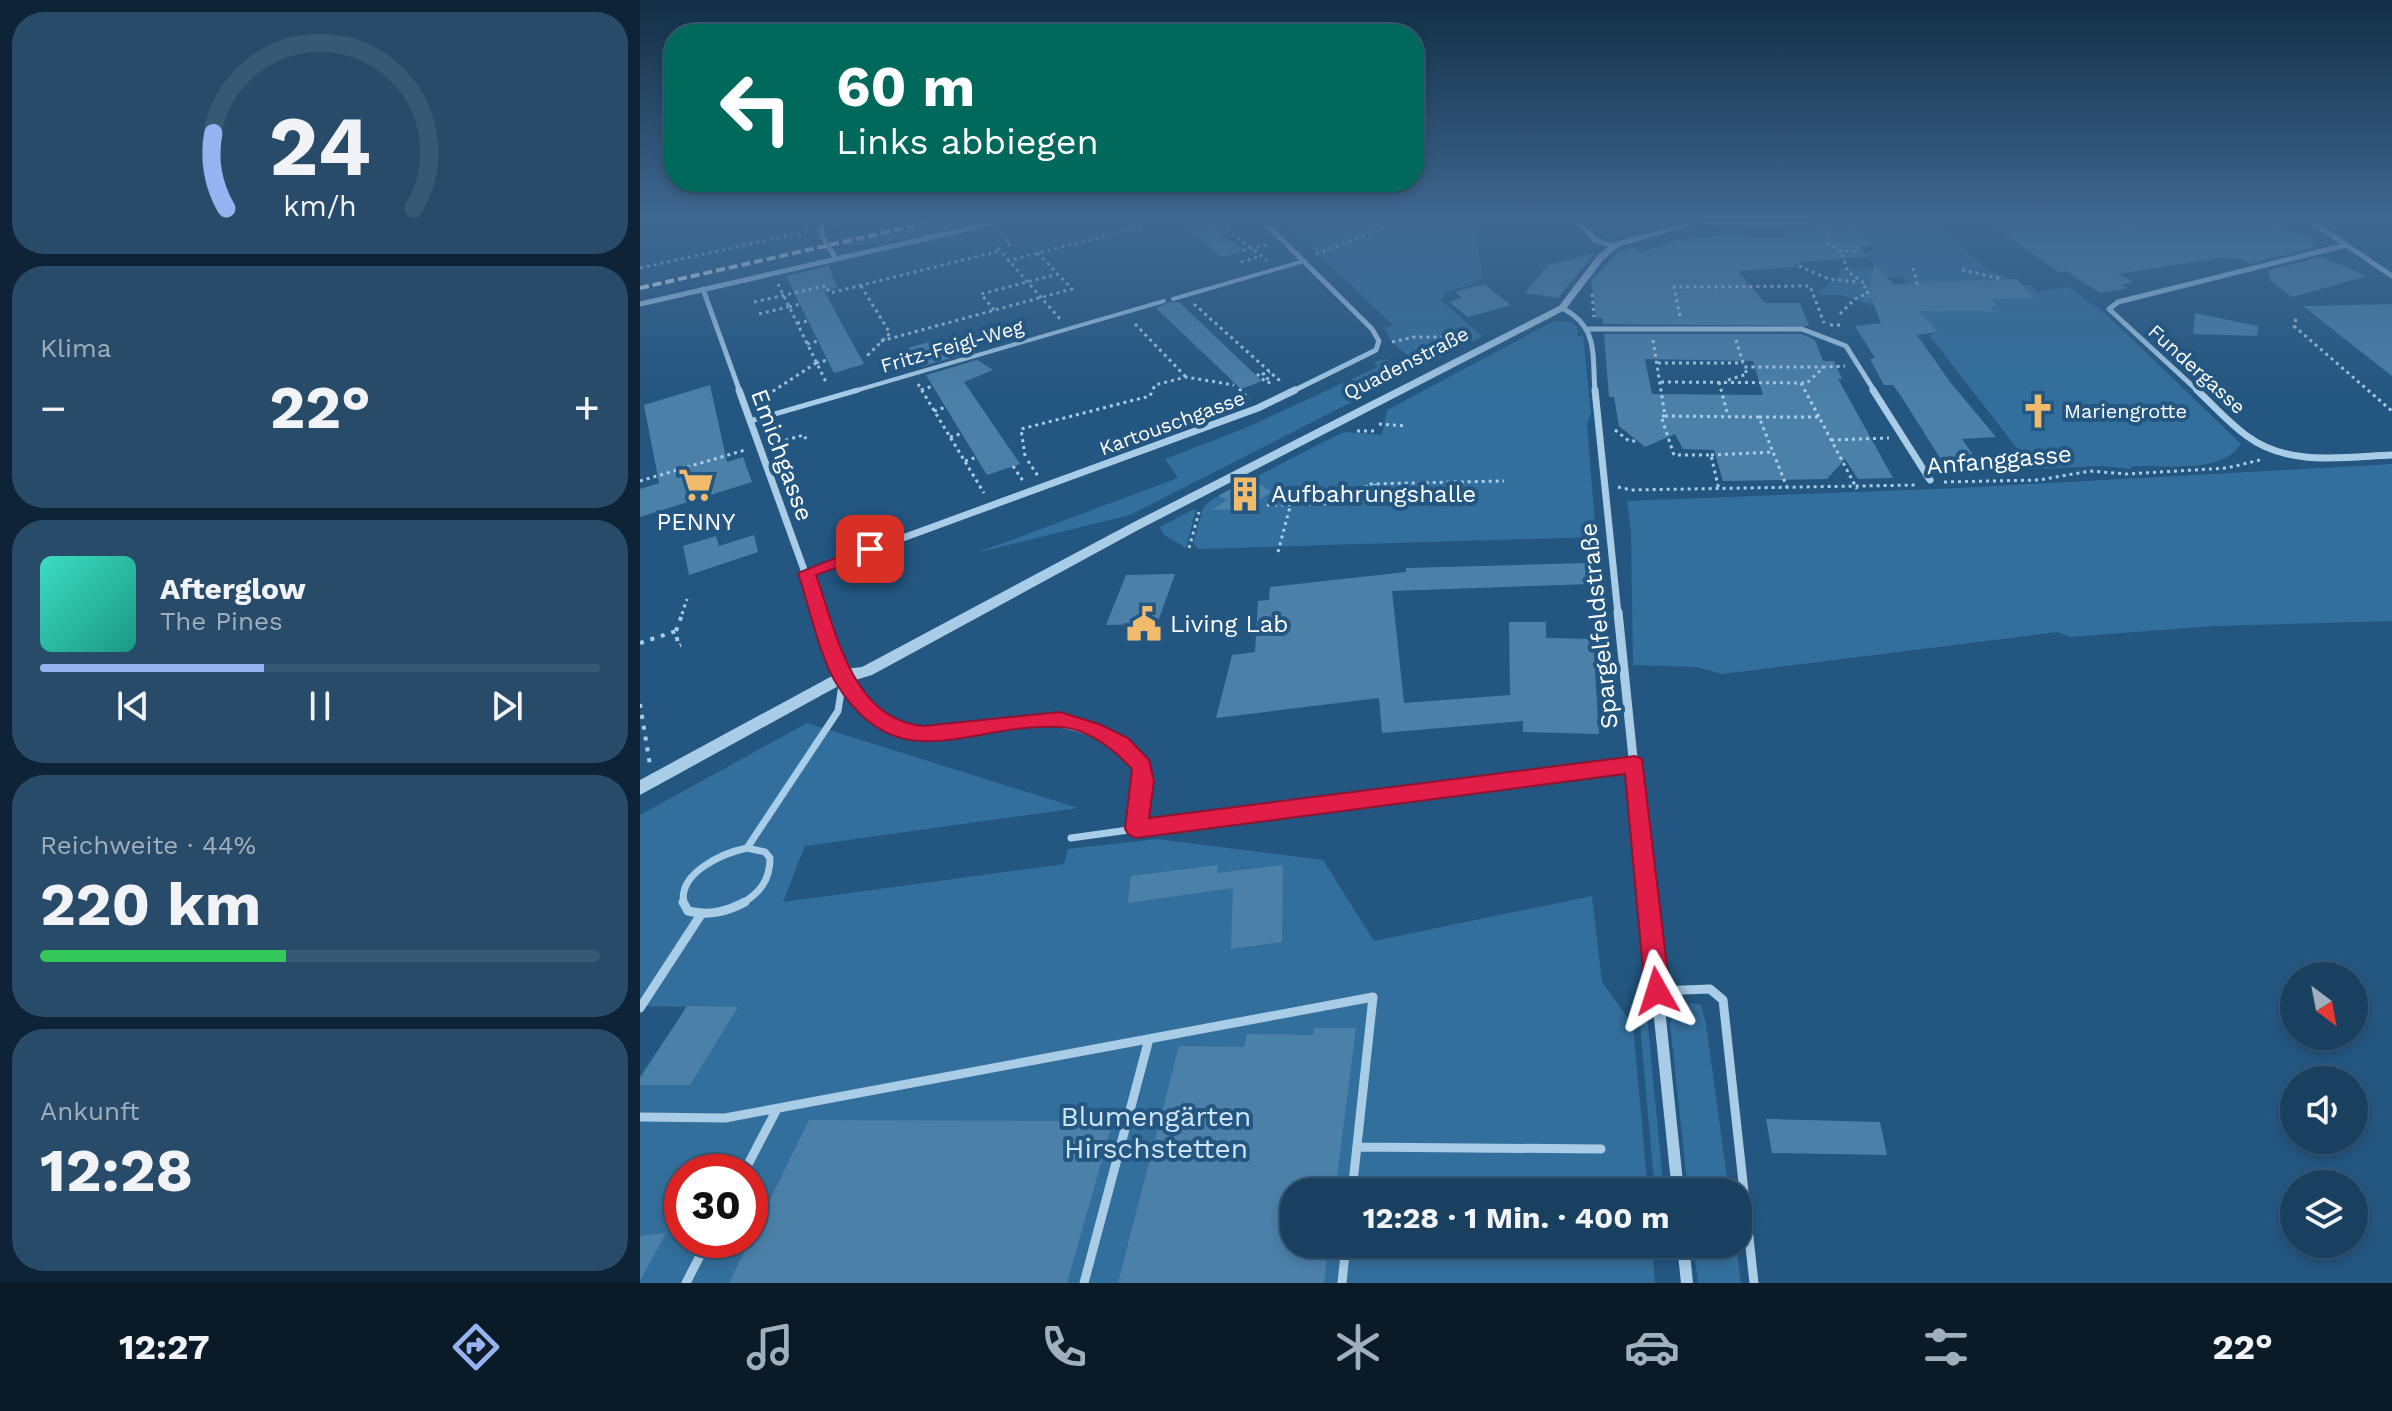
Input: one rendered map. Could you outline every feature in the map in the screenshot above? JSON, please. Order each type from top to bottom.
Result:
[{"type":"street","points":[[640,304],[737,281]]},
{"type":"street","name":"Kartouschgasse","points":[[807,573],[1180,438],[1276,400],[1370,355],[1380,344],[1377,336],[1323,281]]},
{"type":"street","name":"Quadenstraße","points":[[640,788],[1242,471],[1562,308],[1584,281]]},
{"type":"street","name":"Fundergasse","points":[[2203,281],[2118,302],[2109,309],[2248,437],[2273,452]]},
{"type":"street","name":"Emichgasse","points":[[703,289],[843,679]]},
{"type":"street","points":[[1562,308],[1579,317],[1589,329],[1802,329],[1846,346],[1930,480]]},
{"type":"street","name":"Spargelfeldstraße","points":[[1589,329],[1677,1178]]},
{"type":"street","points":[[2273,452],[2293,457],[2392,455]]},
{"type":"street","points":[[1684,1258],[1687,1283]]},
{"type":"lane","points":[[1173,299],[1233,281]]},
{"type":"lane","name":"Fritz-Feigl-Weg","points":[[750,421],[1164,301]]},
{"type":"lane","points":[[843,679],[884,723],[901,732],[924,734],[1060,719],[1121,744],[1142,766],[1143,781],[1136,829]]},
{"type":"lane","points":[[747,848],[838,711],[843,679]]},
{"type":"lane","points":[[1071,838],[1635,765]]},
{"type":"lane","points":[[747,848],[765,852],[770,858],[770,874],[762,887],[733,909],[700,916],[688,911],[682,901],[685,888],[711,861],[747,848]]},
{"type":"lane","points":[[640,1008],[700,916]]},
{"type":"lane","points":[[1657,991],[1710,989],[1723,1000],[1754,1283]]},
{"type":"lane","points":[[640,1117],[725,1118],[1373,997],[1354,1178]]},
{"type":"lane","points":[[1084,1283],[1149,1039]]},
{"type":"lane","points":[[753,1154],[777,1109]]},
{"type":"lane","points":[[1357,1147],[1601,1149]]},
{"type":"lane","points":[[686,1283],[699,1258]]},
{"type":"lane","points":[[1342,1283],[1345,1258]]},
{"type":"path","points":[[754,302],[826,287],[830,293],[873,281]]},
{"type":"path","points":[[994,310],[981,294],[1031,281]]},
{"type":"path","points":[[881,341],[1072,289],[1064,281]]},
{"type":"path","points":[[1840,314],[1855,299],[1868,293],[1864,289],[1866,284],[1846,281]]},
{"type":"path","points":[[1918,281],[1918,287]]},
{"type":"path","points":[[1027,282],[1069,329]]},
{"type":"path","points":[[1589,284],[1594,317]]},
{"type":"path","points":[[858,285],[890,333],[868,355],[870,359]]},
{"type":"path","points":[[1681,324],[1674,287],[1756,285],[1810,286],[1825,325]]},
{"type":"path","points":[[783,295],[833,397]]},
{"type":"path","points":[[1184,295],[1287,387]]},
{"type":"path","points":[[759,314],[800,304]]},
{"type":"path","points":[[1124,313],[1186,377]]},
{"type":"path","points":[[2296,319],[2294,326],[2392,411]]},
{"type":"path","points":[[797,323],[808,321]]},
{"type":"path","points":[[1207,327],[1216,324]]},
{"type":"path","points":[[1652,333],[1665,416]]},
{"type":"path","points":[[1721,382],[1747,374],[1735,334]]},
{"type":"path","points":[[1389,342],[1414,337],[1482,337]]},
{"type":"path","points":[[807,344],[818,341]]},
{"type":"path","points":[[1227,345],[1236,342]]},
{"type":"path","points":[[761,399],[816,363],[828,360]]},
{"type":"path","points":[[1250,366],[1260,363]]},
{"type":"path","points":[[1657,363],[1847,366]]},
{"type":"path","points":[[1661,382],[1807,383],[1824,367]]},
{"type":"path","points":[[1269,371],[1263,374],[1271,382],[1267,383],[1256,374],[1269,371]]},
{"type":"path","points":[[912,374],[987,499]]},
{"type":"path","points":[[1025,456],[1021,429],[1150,396],[1155,385],[1186,377],[1234,385]]},
{"type":"path","points":[[1721,382],[1728,416]]},
{"type":"path","points":[[1801,383],[1857,489]]},
{"type":"path","points":[[921,390],[933,386]]},
{"type":"path","points":[[934,411],[946,407]]},
{"type":"path","points":[[1773,452],[1674,455],[1661,416],[1819,417]]},
{"type":"path","points":[[1759,417],[1788,490]]},
{"type":"path","points":[[1379,424],[1406,426]]},
{"type":"path","points":[[1614,428],[1629,441],[1636,441]]},
{"type":"path","points":[[1355,431],[1378,431]]},
{"type":"path","points":[[950,437],[963,433]]},
{"type":"path","points":[[640,481],[804,435],[806,439]]},
{"type":"path","points":[[1831,440],[1891,438]]},
{"type":"path","name":"Anfanggasse","points":[[1606,483],[1631,490],[1911,487],[1930,480],[2039,480],[2090,471],[2126,474],[2227,468],[2254,463],[2273,452]]},
{"type":"path","points":[[1711,455],[1719,490]]},
{"type":"path","points":[[965,461],[977,457]]},
{"type":"path","points":[[1013,466],[1026,485]]},
{"type":"path","points":[[1267,505],[1364,503],[1367,484],[1504,481]]},
{"type":"path","points":[[1189,548],[1201,503]]},
{"type":"path","points":[[1278,552],[1291,503]]},
{"type":"path","points":[[681,645],[676,631],[687,599]]},
{"type":"path","points":[[640,643],[676,631]]},
{"type":"path","points":[[640,704],[650,766]]},
{"type":"green space","points":[[1347,281],[1481,282],[1447,291],[1441,300],[1482,336],[1422,367],[1395,345],[1384,329],[1393,325]]},
{"type":"green space","points":[[1831,281],[1880,281],[1868,289],[1974,312],[1993,312],[1991,306],[1996,306],[1988,296],[2033,297],[2023,285],[2030,285],[2037,291],[2068,287],[2106,314],[2241,444],[2221,460],[2192,466],[2033,469],[1929,335],[1937,332],[1914,304],[1872,305],[1841,295],[1816,295]]},
{"type":"green space","points":[[1906,281],[2008,281],[2009,284],[1941,282],[1909,288]]},
{"type":"green space","points":[[1554,321],[1572,322],[1577,327],[1578,336],[1583,336],[1591,413],[1587,424],[1596,537],[1199,549],[1193,544],[1203,508],[1211,500],[1346,432],[1382,435],[1387,410]]},
{"type":"green space","points":[[1387,359],[1401,377],[1130,515],[976,553],[1178,478],[1165,459],[1243,429],[1378,367],[1373,362]]},
{"type":"green space","points":[[2392,464],[2392,621],[2214,626],[2070,637],[2057,632],[1722,674],[1696,667],[1633,665],[1631,531],[1627,501],[1959,488]]},
{"type":"green space","points":[[1196,508],[1186,548],[1163,534],[1160,527]]},
{"type":"green space","name":"Blumengärten Hirschstetten","points":[[807,723],[1078,808],[805,846],[783,902],[1064,864],[1068,849],[1157,839],[1323,860],[1374,941],[1592,896],[1602,982],[1633,1025],[1647,1178],[1280,1178],[1280,1258],[1653,1258],[1655,1283],[640,1283],[640,1076],[687,1007],[640,1006],[640,815]]},
{"type":"green space","points":[[1690,1003],[1701,1005],[1727,1178],[1687,1178],[1670,1023],[1676,1013]]},
{"type":"green space","points":[[1639,1014],[1647,1016],[1663,1178],[1654,1178]]},
{"type":"green space","points":[[1695,1258],[1738,1258],[1741,1283],[1698,1283]]},
{"type":"building","points":[[788,281],[834,281],[837,288],[824,291],[864,364],[834,373]]},
{"type":"building","points":[[1535,281],[1572,281],[1558,298],[1525,293]]},
{"type":"building","points":[[1591,281],[1746,281],[1765,303],[1800,303],[1809,326],[1603,324],[1602,318],[1596,318]]},
{"type":"building","points":[[1870,281],[1890,281],[1893,284],[2019,281],[2034,298],[1991,299],[1997,306],[1991,306],[1994,312],[1919,311],[1938,332],[1917,335],[1950,382],[1996,437],[1962,439],[1984,471],[1950,472],[1946,465],[1937,463],[1940,458],[1901,396],[1893,385],[1884,385],[1870,359],[1875,358],[1855,326],[1881,323],[1871,297],[1864,301]]},
{"type":"building","points":[[2081,281],[2133,282],[2122,285],[2128,288],[2100,293]]},
{"type":"building","points":[[2271,281],[2350,281],[2292,297]]},
{"type":"building","points":[[1484,284],[1511,305],[1468,317],[1449,302],[1462,298],[1455,292]]},
{"type":"building","points":[[1169,302],[1179,302],[1262,381],[1241,389],[1156,308]]},
{"type":"building","points":[[2392,304],[2392,376],[2303,306]]},
{"type":"building","points":[[2195,313],[2258,326],[2257,336],[2193,334]]},
{"type":"building","points":[[1604,334],[1801,334],[1815,340],[1823,361],[1834,361],[1842,379],[1838,379],[1893,478],[1858,479],[1845,459],[1827,479],[1723,481],[1714,450],[1683,449],[1675,434],[1645,447],[1619,426],[1614,397],[1609,397]],"holes":[[[1645,359],[1753,361],[1763,395],[1652,394]]]},
{"type":"building","points":[[940,339],[965,354],[920,367],[908,348]]},
{"type":"building","points":[[977,360],[993,370],[964,382],[1020,464],[987,475],[926,375]]},
{"type":"building","points":[[710,385],[727,462],[743,457],[752,482],[640,517],[640,489],[659,483],[644,405]]},
{"type":"building","name":"Aufbahrungshalle","points":[[1250,478],[1272,492],[1260,499],[1258,509],[1212,510],[1227,500],[1218,496]]},
{"type":"building","points":[[754,535],[758,552],[689,575],[683,546],[716,536],[719,546]]},
{"type":"building","points":[[1587,563],[1591,584],[1392,591],[1404,703],[1510,695],[1509,622],[1546,622],[1546,638],[1593,639],[1599,734],[1523,732],[1523,721],[1382,733],[1379,698],[1216,718],[1232,655],[1255,652],[1258,601],[1269,600],[1270,587],[1406,572],[1406,568]]},
{"type":"building","points":[[1175,574],[1157,624],[1106,625],[1126,575]]},
{"type":"building","points":[[1218,865],[1217,873],[1283,865],[1282,942],[1231,949],[1233,888],[1128,903],[1131,876]]},
{"type":"building","points":[[687,1006],[738,1007],[690,1085],[640,1085],[640,1079]]},
{"type":"building","points":[[1314,1028],[1356,1028],[1337,1178],[1280,1178],[1280,1258],[1327,1258],[1324,1283],[1118,1283],[1179,1046],[1244,1047],[1247,1034],[1313,1035]]},
{"type":"building","points":[[1766,1119],[1880,1122],[1887,1155],[1772,1153]]},
{"type":"building","points":[[809,1120],[1113,1121],[1067,1283],[729,1283],[741,1258],[768,1258],[768,1204]]},
{"type":"building","points":[[664,1233],[640,1281],[640,1236]]},
{"type":"railway","points":[[640,288],[671,281]]},
{"type":"place","name":"Mariengrotte","points":[[2038,411]]},
{"type":"place","name":"PENNY","points":[[696,485]]},
{"type":"place","name":"Aufbahrungshalle","points":[[1245,494]]},
{"type":"place","name":"Living Lab","points":[[1144,624]]},
{"type":"route","points":[[870,549],[807,573],[843,679],[853,691],[884,723],[901,732],[924,734],[1060,719],[1092,729],[1121,744],[1142,766],[1143,781],[1136,829],[1595,767],[1635,765],[1657,991]]}]
